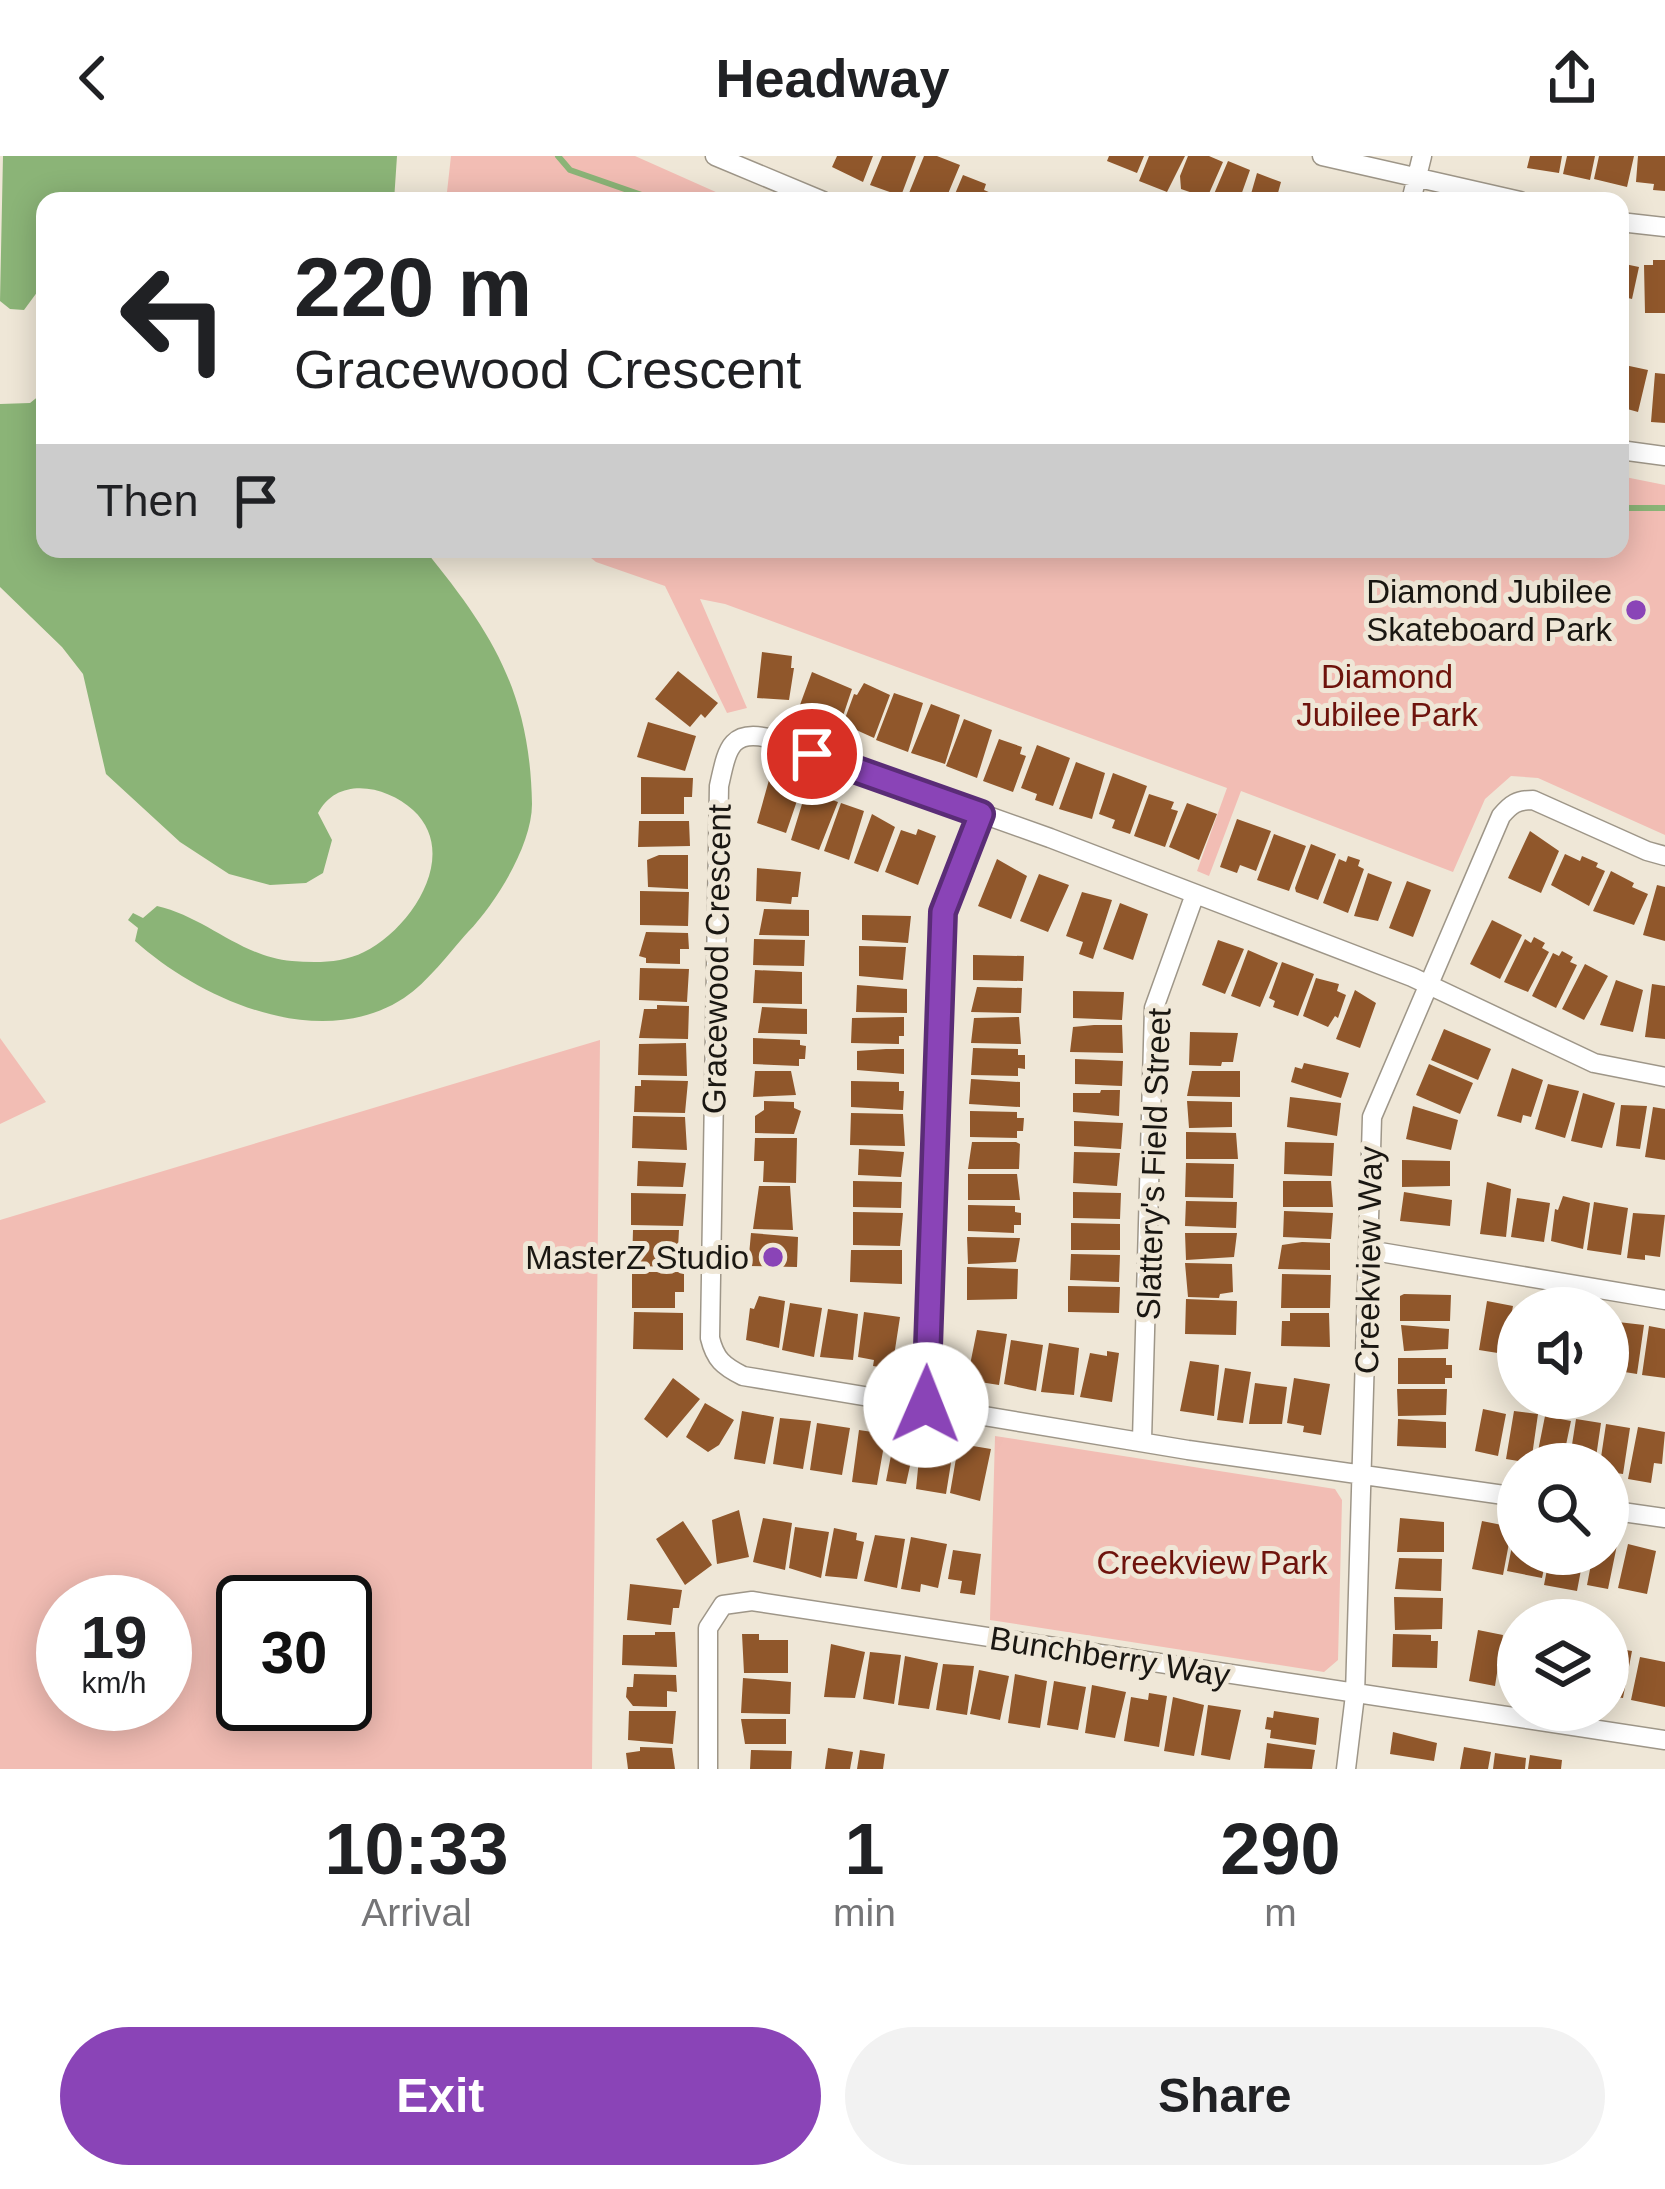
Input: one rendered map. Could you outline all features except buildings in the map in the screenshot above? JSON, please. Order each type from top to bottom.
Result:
[{"type":"street","points":[[715,156],[802,192]]},
{"type":"street","points":[[1322,156],[1478,192]]},
{"type":"street","points":[[1413,192],[1422,156]]},
{"type":"street","points":[[1629,223],[1665,226]]},
{"type":"street","points":[[1629,451],[1665,456]]},
{"type":"street","name":"Gracewood Crescent","points":[[1497,1494],[743,1376],[725,1367],[714,1355],[710,1338],[719,786],[726,753],[734,740],[758,735],[1427,983],[1594,1064],[1665,1076]]},
{"type":"street","name":"Creekview Way","points":[[1346,1769],[1355,1695],[1372,1117],[1501,816],[1520,800],[1553,806],[1665,856]]},
{"type":"street","points":[[926,1405],[943,912],[981,814]]},
{"type":"street","name":"Slattery's Field Street","points":[[1142,1440],[1154,1008],[1195,894]]},
{"type":"street","points":[[1368,1250],[1665,1300]]},
{"type":"street","points":[[1629,1513],[1665,1518]]},
{"type":"street","name":"Bunchberry Way","points":[[708,1769],[708,1628],[723,1605],[734,1601],[1665,1740]]},
{"type":"green space","points":[[451,156],[635,156],[716,192],[447,192]]},
{"type":"green space","name":"Diamond Jubilee Park","points":[[1629,478],[1665,485],[1665,835],[1538,778],[1511,776],[1485,799],[1453,872],[1241,791],[1209,876],[1197,871],[1227,788],[725,604],[700,599],[747,708],[727,713],[665,586],[591,558],[1629,558]]},
{"type":"green space","points":[[0,1038],[46,1102],[0,1124]]},
{"type":"green space","points":[[600,1040],[592,1769],[0,1769],[0,1220]]},
{"type":"green space","name":"Creekview Park","points":[[995,1436],[1335,1489],[1342,1500],[1338,1660],[1324,1672],[990,1620]]},
{"type":"shaded area","points":[[3,156],[397,156],[395,192],[36,192],[36,294],[24,310],[10,309],[0,301]]},
{"type":"shaded area","points":[[36,398],[36,558],[431,558],[488,637],[515,696],[524,729],[530,764],[530,820],[519,855],[490,906],[430,976],[404,998],[371,1014],[336,1021],[299,1020],[263,1012],[193,983],[135,941],[138,928],[128,920],[133,913],[143,918],[157,906],[274,958],[320,962],[356,956],[382,941],[413,909],[431,868],[432,848],[427,828],[402,802],[377,790],[350,789],[327,801],[318,813],[332,840],[323,873],[306,883],[270,885],[229,874],[180,842],[106,774],[83,674],[0,587],[0,404],[30,403]]},
{"type":"waterway","points":[[558,156],[570,170],[633,192]]},
{"type":"waterway","points":[[1629,508],[1665,508]]},
{"type":"place","name":"Diamond Jubilee Skateboard Park","points":[[1636,610]]},
{"type":"place","name":"MasterZ Studio","points":[[773,1257]]},
{"type":"route","points":[[812,754],[981,814],[943,912],[926,1405]]}]
